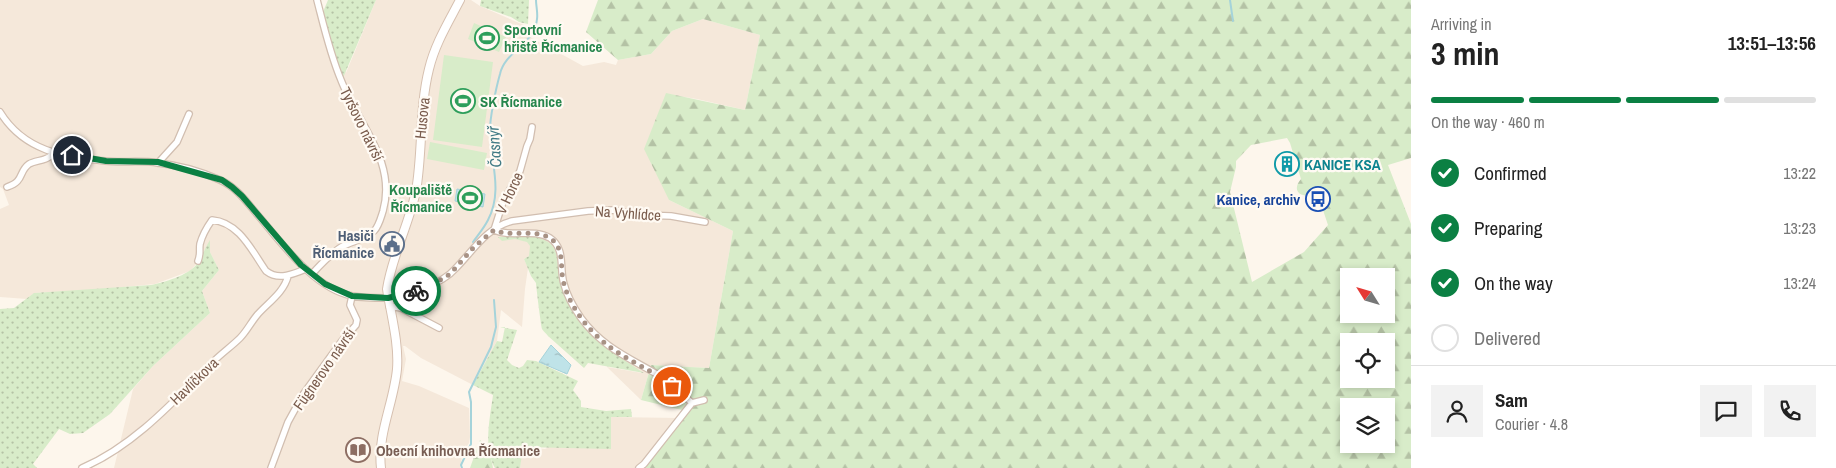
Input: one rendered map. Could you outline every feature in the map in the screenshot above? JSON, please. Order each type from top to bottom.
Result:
[{"type":"main road","name":"Husova","points":[[381,468],[380,449],[395,387],[397,368],[397,351],[387,289],[388,280],[402,241],[416,190],[424,99],[429,70],[437,44],[460,0]]},
{"type":"street","name":"Tyršovo návrší","points":[[312,274],[324,261],[343,246],[374,231],[380,222],[387,191],[386,176],[380,158],[341,82],[329,48],[317,0]]},
{"type":"street","points":[[0,112],[18,135],[36,147],[106,161],[158,162],[210,176],[232,187],[306,269],[325,284],[352,296],[389,302],[439,328]]},
{"type":"street","points":[[158,162],[177,142],[190,114]]},
{"type":"street","name":"V Horce","points":[[494,230],[503,202],[520,171],[532,127]]},
{"type":"street","points":[[7,187],[14,185],[20,180],[26,166],[46,159],[56,152]]},
{"type":"street","name":"Na Vyhlídce","points":[[389,302],[444,278],[454,270],[474,247],[494,230],[502,224],[517,220],[588,211],[613,210],[642,215],[672,216],[705,222]]},
{"type":"street","points":[[198,261],[201,252],[200,246],[206,228],[212,220],[229,225],[243,237],[270,275],[277,277],[288,276],[306,269]]},
{"type":"street","points":[[494,230],[502,233],[534,233],[554,242],[561,254],[563,282],[568,295],[581,318],[598,338],[617,352],[662,377],[692,403]]},
{"type":"street","name":"Havlíčkova","points":[[82,468],[94,463],[126,442],[176,399],[216,358],[241,338],[256,316],[285,285],[288,276]]},
{"type":"street","name":"Fügnerovo návrší","points":[[271,468],[288,422],[304,393],[341,342],[356,325],[357,320],[350,305],[352,296]]},
{"type":"street","points":[[639,468],[692,403],[704,400]]},
{"type":"shaded area","points":[[0,0],[315,0],[346,73],[376,0],[471,0],[480,6],[526,26],[523,33],[583,66],[604,62],[616,65],[618,60],[651,54],[672,31],[703,19],[760,35],[745,110],[667,94],[669,200],[733,231],[709,368],[651,365],[641,400],[607,367],[642,373],[596,340],[578,319],[562,288],[559,278],[558,257],[529,256],[524,259],[528,268],[522,327],[501,310],[497,341],[473,385],[421,358],[403,346],[406,359],[402,381],[419,386],[469,408],[470,437],[469,443],[463,452],[460,468],[114,468],[133,389],[153,366],[210,313],[202,291],[219,270],[210,252],[210,241],[198,262],[190,271],[155,284],[34,293],[27,299],[0,297],[0,209],[9,205],[3,189],[0,187]]},
{"type":"shaded area","points":[[686,411],[688,413],[643,468],[520,468],[522,447],[545,449],[611,417],[679,418]]},
{"type":"green space","points":[[328,0],[376,0],[343,78],[334,56],[323,12]]},
{"type":"green space","points":[[481,0],[529,0],[528,24],[480,6]]},
{"type":"green space","points":[[598,0],[1411,0],[1411,158],[1388,165],[1411,224],[1411,468],[643,468],[688,413],[641,400],[651,365],[709,368],[733,231],[669,200],[644,149],[666,93],[745,110],[760,35],[703,19],[672,31],[651,54],[618,60],[586,32]],"holes":[[[1287,138],[1301,179],[1297,191],[1306,196],[1315,194],[1319,198],[1328,225],[1304,252],[1252,282],[1230,192],[1236,161],[1251,145]]]},
{"type":"green space","name":"Sportovní hřiště Řícmanice","points":[[474,23],[506,37],[499,52],[468,39]]},
{"type":"green space","name":"SK Řícmanice","points":[[444,55],[493,62],[482,147],[433,140]]},
{"type":"green space","name":"SK Řícmanice","points":[[430,142],[487,153],[484,170],[427,159]]},
{"type":"green space","points":[[533,236],[548,242],[555,250],[559,277],[564,293],[572,309],[586,329],[604,345],[644,373],[588,363],[584,368],[543,331],[536,283],[524,259],[529,256],[530,246],[527,242],[515,239],[502,241],[498,237]]},
{"type":"green space","points":[[210,240],[210,252],[219,270],[202,291],[210,313],[153,366],[110,414],[83,433],[70,434],[59,429],[33,464],[37,468],[0,468],[0,309],[14,308],[34,293],[151,285],[169,280],[193,268],[199,262]]},
{"type":"green space","points":[[505,328],[517,330],[507,360],[512,365],[519,368],[527,360],[536,361],[578,381],[573,390],[581,401],[581,407],[606,411],[631,409],[632,417],[611,417],[611,449],[523,447],[520,468],[495,468],[491,460],[488,442],[493,395],[473,385],[497,341],[502,342]]},
{"type":"green space","points":[[480,440],[489,448],[493,468],[470,468]]},
{"type":"water","name":"Koupaliště Řícmanice","points":[[457,189],[485,194],[483,207],[455,201]]},
{"type":"water","points":[[551,345],[571,365],[567,374],[539,362]]},
{"type":"waterway","name":"Časnýř","points":[[473,242],[488,220],[495,198],[490,128],[498,80],[503,66],[535,28],[537,17],[536,0]]},
{"type":"waterway","points":[[1230,0],[1233,21]]},
{"type":"waterway","name":"Časnýř","points":[[462,468],[461,465],[471,444],[471,402],[469,392],[491,347],[496,327],[494,300]]},
{"type":"way so far","points":[[416,291],[432,285],[450,274],[474,247],[494,230],[502,233],[534,233],[548,238],[554,242],[561,254],[563,282],[581,318],[598,338],[617,352],[662,377],[672,386]]},
{"type":"place","name":"Sportovní hřiště Řícmanice","points":[[487,38]]},
{"type":"place","name":"SK Řícmanice","points":[[463,101]]},
{"type":"place","name":"KANICE KSA","points":[[1287,164]]},
{"type":"place","name":"Koupaliště Řícmanice","points":[[470,198]]},
{"type":"place","name":"Kanice, archiv","points":[[1318,199]]},
{"type":"place","name":"Hasiči Řícmanice","points":[[392,244]]},
{"type":"place","name":"Obecní knihovna Řícmanice","points":[[358,450]]},
{"type":"route","points":[[72,155],[106,161],[158,162],[222,180],[242,196],[301,265],[325,284],[352,296],[388,298],[416,291]]}]
